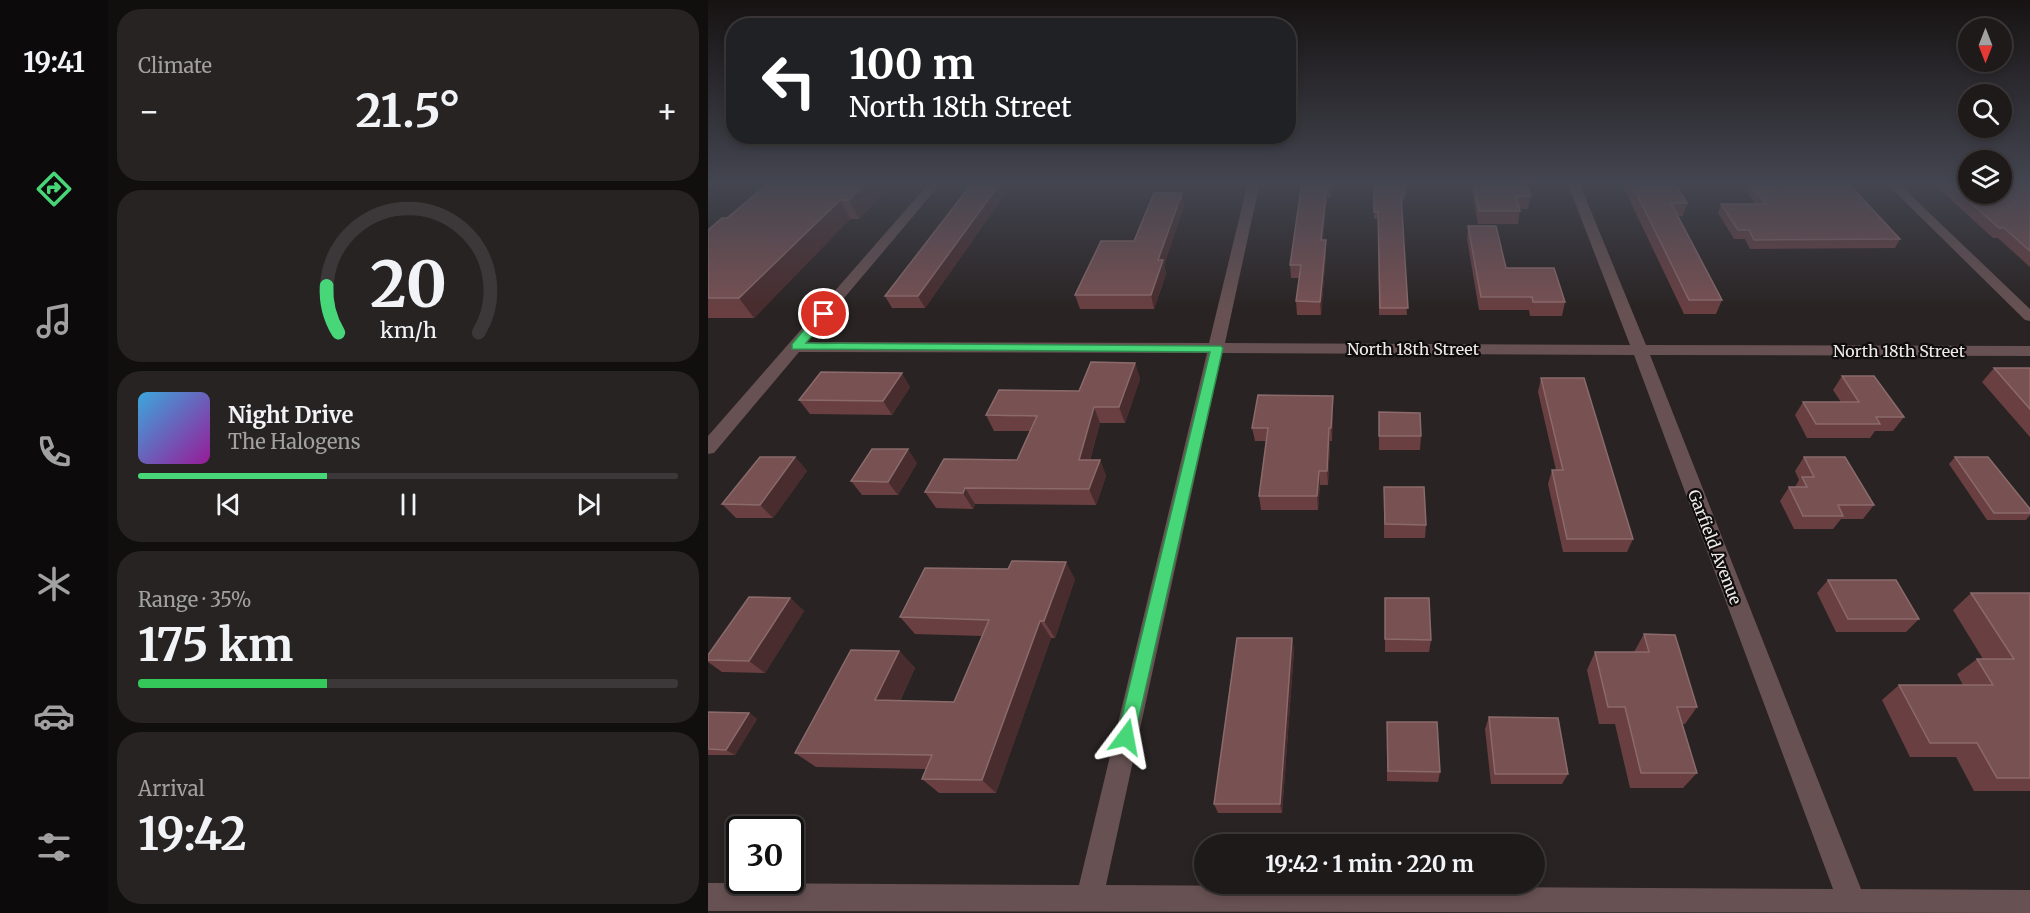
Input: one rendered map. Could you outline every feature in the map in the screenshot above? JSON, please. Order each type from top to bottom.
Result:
[{"type":"street","points":[[708,448],[900,225]]},
{"type":"street","points":[[1087,906],[1245,225]]},
{"type":"street","name":"Garfield Avenue","points":[[1590,225],[1853,908]]},
{"type":"street","points":[[1935,225],[2030,317]]},
{"type":"street","name":"North 18th Street","points":[[796,347],[2030,351]]},
{"type":"street","points":[[708,897],[1087,906],[1853,908],[2030,904]]},
{"type":"building","points":[[714,225],[815,225],[739,298],[708,298],[708,230]]},
{"type":"building","points":[[940,225],[970,225],[918,296],[885,296]]},
{"type":"building","points":[[1141,225],[1171,225],[1158,260],[1163,260],[1151,295],[1075,295],[1101,241],[1134,241]]},
{"type":"building","points":[[1296,225],[1323,225],[1321,240],[1326,240],[1320,302],[1296,301],[1301,265],[1290,265]]},
{"type":"building","points":[[1378,225],[1403,225],[1408,308],[1380,308]]},
{"type":"building","points":[[1652,225],[1682,225],[1722,300],[1689,300]]},
{"type":"building","points":[[1734,225],[1887,225],[1900,239],[1754,240],[1749,230],[1738,230]]},
{"type":"building","points":[[1995,225],[2030,225],[2030,251],[2004,228],[1999,228]]},
{"type":"building","points":[[1468,226],[1496,226],[1506,268],[1554,268],[1565,302],[1533,302],[1532,297],[1481,297]]},
{"type":"building","points":[[1091,362],[1135,363],[1119,407],[1094,407],[1079,460],[1100,460],[1089,489],[965,488],[963,493],[925,492],[944,459],[1017,460],[1037,416],[986,415],[999,390],[1079,391]]},
{"type":"building","points":[[1994,368],[2030,368],[2030,409]]},
{"type":"building","points":[[821,372],[902,373],[883,401],[799,400]]},
{"type":"building","points":[[1842,376],[1874,376],[1904,417],[1876,417],[1880,424],[1816,424],[1803,402],[1859,402]]},
{"type":"building","points":[[1541,378],[1584,378],[1633,539],[1567,539],[1552,470],[1563,470]]},
{"type":"building","points":[[1258,395],[1333,396],[1327,471],[1319,471],[1317,496],[1259,496],[1268,428],[1252,428]]},
{"type":"building","points":[[1379,412],[1420,413],[1421,436],[1379,436]]},
{"type":"building","points":[[872,449],[908,449],[888,482],[851,481]]},
{"type":"building","points":[[760,457],[795,457],[760,505],[722,504]]},
{"type":"building","points":[[1804,457],[1845,457],[1874,505],[1838,505],[1843,516],[1803,516],[1789,487],[1807,487],[1802,477],[1814,477]]},
{"type":"building","points":[[1955,457],[1988,457],[2030,509],[2030,513],[1994,513]]},
{"type":"building","points":[[1384,487],[1424,487],[1426,525],[1385,524]]},
{"type":"building","points":[[1012,561],[1066,562],[1044,621],[1040,621],[982,780],[922,779],[932,755],[795,753],[851,650],[899,651],[875,700],[954,702],[989,620],[900,617],[925,568],[1008,569]]},
{"type":"building","points":[[1828,580],[1896,580],[1919,619],[1848,619]]},
{"type":"building","points":[[1971,593],[2030,593],[2030,778],[1997,778],[1977,743],[1930,743],[1899,685],[1993,685],[1977,659],[2014,659]]},
{"type":"building","points":[[749,597],[790,598],[749,661],[708,660],[708,655]]},
{"type":"building","points":[[1385,598],[1429,598],[1431,640],[1385,639]]},
{"type":"building","points":[[1644,634],[1675,635],[1697,707],[1677,707],[1697,773],[1641,773],[1625,707],[1608,707],[1595,652],[1649,652]]},
{"type":"building","points":[[1237,638],[1292,638],[1280,804],[1214,804]]},
{"type":"building","points":[[708,712],[749,713],[726,750],[708,749]]},
{"type":"building","points":[[1489,717],[1558,718],[1568,774],[1495,774]]},
{"type":"building","points":[[1387,722],[1437,722],[1440,772],[1388,771]]},
{"type":"route","points":[[824,314],[796,347],[1217,348],[1126,737]]}]
